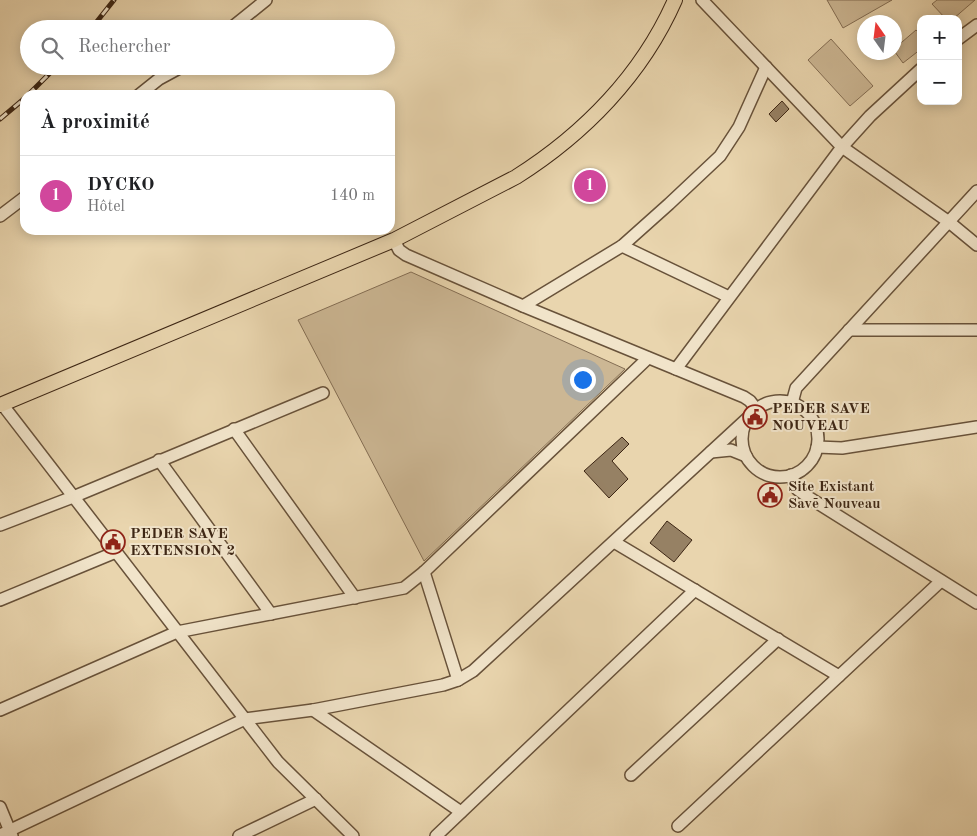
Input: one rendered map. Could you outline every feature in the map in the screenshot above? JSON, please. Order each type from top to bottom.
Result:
[{"type":"main road","points":[[1,405],[394,240],[516,177],[571,138],[610,100],[641,61],[658,34],[675,0]]},
{"type":"street","points":[[241,20],[266,0]]},
{"type":"street","points":[[702,0],[842,147],[949,222],[977,245]]},
{"type":"street","points":[[962,36],[977,24]]},
{"type":"street","points":[[523,306],[622,246],[720,156],[739,127],[766,67]]},
{"type":"street","points":[[676,369],[842,147],[870,116],[917,73]]},
{"type":"street","points":[[145,90],[166,75]]},
{"type":"street","points":[[792,403],[796,388],[977,191]]},
{"type":"street","points":[[0,216],[20,201]]},
{"type":"street","points":[[394,240],[399,250],[406,255],[523,306],[744,397],[750,401],[754,412]]},
{"type":"street","points":[[622,246],[729,298]]},
{"type":"street","points":[[849,330],[977,330]]},
{"type":"street","points":[[0,710],[177,632],[404,588],[424,572],[648,358]]},
{"type":"street","points":[[0,524],[73,497],[323,393]]},
{"type":"street","points":[[0,807],[8,834],[244,719],[312,710],[443,685],[458,680],[473,671],[754,412],[769,402],[792,403],[805,410],[814,421],[818,436],[817,447],[809,463],[804,468],[783,477],[769,475],[756,468],[746,456],[742,442],[744,428],[754,412]]},
{"type":"street","points":[[1,405],[278,762],[353,836]]},
{"type":"street","points":[[817,447],[842,448],[977,428]]},
{"type":"street","points":[[234,429],[355,598]]},
{"type":"street","points":[[710,452],[732,450],[746,456]]},
{"type":"street","points":[[159,460],[270,614]]},
{"type":"street","points":[[791,475],[797,489],[803,494],[977,603]]},
{"type":"street","points":[[614,542],[839,676]]},
{"type":"street","points":[[0,600],[116,552]]},
{"type":"street","points":[[424,572],[458,680]]},
{"type":"street","points":[[678,826],[941,581]]},
{"type":"street","points":[[436,836],[695,590]]},
{"type":"street","points":[[631,775],[778,639]]},
{"type":"street","points":[[312,710],[461,812]]},
{"type":"street","points":[[239,836],[316,799]]},
{"type":"shaded area","points":[[827,0],[892,0],[866,15],[857,15],[857,20],[843,28]]},
{"type":"shaded area","points":[[937,0],[975,0],[958,15],[942,15],[932,4]]},
{"type":"shaded area","points":[[917,31],[917,52],[903,63],[901,60],[902,42]]},
{"type":"shaded area","points":[[831,39],[873,86],[850,106],[808,60]]},
{"type":"shaded area","points":[[411,272],[625,369],[424,561],[298,320]]},
{"type":"building","points":[[782,101],[789,109],[776,122],[769,114]]},
{"type":"building","points":[[622,437],[629,444],[612,461],[628,479],[609,498],[584,471]]},
{"type":"building","points":[[667,521],[692,540],[674,562],[650,543]]},
{"type":"railway","points":[[98,20],[114,0]]},
{"type":"railway","points":[[33,90],[48,75]]},
{"type":"railway","points":[[0,119],[20,102]]},
{"type":"place","name":"DYCKO","points":[[590,186]]},
{"type":"place","name":"PEDER SAVE NOUVEAU","points":[[755,417]]},
{"type":"place","name":"Site Existant Savē Nouveau","points":[[770,495]]},
{"type":"place","name":"PEDER SAVE EXTENSION 2","points":[[113,542]]}]
